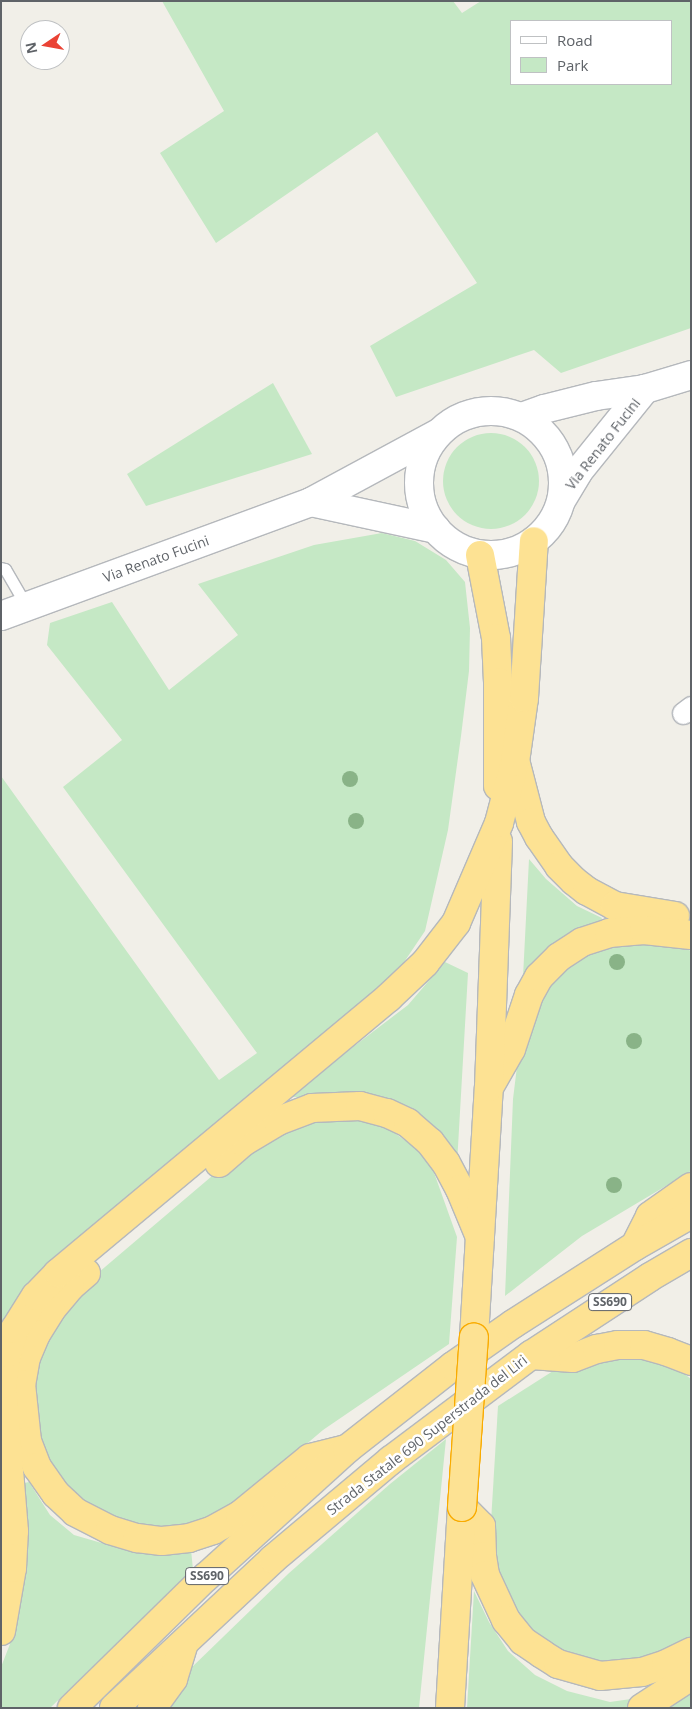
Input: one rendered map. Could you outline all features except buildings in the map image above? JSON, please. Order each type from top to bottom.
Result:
[{"type":"highway","points":[[1,1631],[12,1568],[14,1531],[2,1384],[7,1353],[15,1329],[36,1296],[58,1273],[348,1032],[425,963],[456,923],[499,823],[515,762],[524,698],[534,541]]},
{"type":"highway","points":[[450,1707],[489,1087],[499,823],[496,638],[480,555]]},
{"type":"highway","points":[[515,762],[531,822],[538,837],[559,866],[574,881],[587,891],[615,906],[691,919]]},
{"type":"highway","points":[[489,1087],[511,1049],[528,995],[539,977],[559,957],[582,942],[609,933],[644,930],[691,936]]},
{"type":"highway","points":[[347,1449],[310,1458],[240,1515],[213,1530],[189,1538],[162,1541],[137,1538],[110,1530],[75,1512],[56,1494],[37,1467],[27,1441],[20,1384],[26,1356],[36,1334],[51,1310],[70,1287],[244,1142],[278,1121],[312,1108],[360,1106],[387,1113],[408,1123],[430,1142],[446,1162],[480,1237]]},
{"type":"highway","points":[[635,1246],[650,1216],[691,1187]]},
{"type":"highway","name":"SS690","points":[[72,1708],[206,1577],[347,1449],[453,1366],[513,1324],[635,1246],[691,1214]]},
{"type":"highway","name":"Strada Statale 690 Superstrada del Liri","points":[[184,1643],[273,1559],[357,1487],[531,1355],[650,1277],[691,1253]]},
{"type":"highway","points":[[531,1355],[573,1358],[597,1349],[618,1345],[644,1345],[691,1361]]},
{"type":"highway","points":[[462,1507],[480,1526],[485,1575],[506,1620],[523,1641],[542,1654],[558,1664],[600,1676],[642,1672],[666,1664],[691,1652]]},
{"type":"highway","points":[[152,1708],[173,1679],[184,1643]]},
{"type":"highway","name":"SS690","points":[[114,1708],[184,1643]]},
{"type":"highway","points":[[642,1708],[691,1676]]},
{"type":"street","name":"Via Renato Fucini","points":[[522,417],[544,409],[596,396],[645,390],[691,376]]},
{"type":"street","name":"Via Renato Fucini","points":[[562,499],[578,472],[645,390]]},
{"type":"street","points":[[500,410],[522,417],[542,431],[556,451],[563,474],[562,499],[551,522],[534,541],[508,553],[480,555],[463,550],[448,541],[436,529],[425,512],[419,492],[419,471],[426,452],[437,434],[455,420],[476,412],[500,410]]},
{"type":"street","name":"Via Renato Fucini","points":[[1,616],[311,502],[437,434]]},
{"type":"street","points":[[311,502],[436,529]]},
{"type":"lane","points":[[1,568],[5,569],[27,607]]},
{"type":"green space","points":[[162,1],[453,1],[462,13],[481,1],[691,1],[691,328],[561,373],[534,350],[396,397],[370,346],[477,283],[377,132],[216,243],[160,153],[224,111]]},
{"type":"green space","points":[[273,383],[312,454],[146,506],[127,474]]},
{"type":"green space","points":[[491,433],[509,436],[525,447],[536,463],[539,481],[536,499],[525,515],[509,526],[491,529],[473,526],[457,515],[446,499],[443,481],[446,463],[457,447],[473,436]]},
{"type":"green space","points":[[382,533],[415,541],[446,560],[465,582],[470,628],[469,671],[448,830],[425,931],[396,974],[143,1187],[55,1256],[28,1288],[1,1337],[1,776],[219,1080],[257,1053],[63,787],[122,740],[47,645],[50,623],[112,602],[169,690],[238,635],[198,584],[314,545]]},
{"type":"green space","points":[[529,859],[546,879],[577,906],[602,918],[598,925],[523,977]]},
{"type":"green space","points":[[637,938],[674,943],[691,951],[691,1171],[582,1236],[505,1296],[513,1099],[521,1034],[559,968],[592,948]]},
{"type":"green space","points":[[445,962],[468,973],[457,1164],[337,1097],[292,1097],[332,1063],[408,1005]]},
{"type":"green space","points":[[346,1117],[370,1122],[392,1131],[414,1147],[432,1167],[457,1237],[449,1344],[323,1430],[225,1513],[199,1525],[146,1533],[83,1509],[30,1437],[38,1339],[65,1301],[225,1165],[302,1122]]},
{"type":"green space","points":[[627,1351],[670,1363],[691,1379],[691,1642],[665,1659],[594,1669],[520,1629],[489,1555],[498,1406],[564,1364]]},
{"type":"green space","points":[[446,1439],[419,1708],[167,1708],[189,1670],[288,1574],[390,1484]]},
{"type":"green space","points":[[29,1482],[50,1515],[74,1535],[112,1546],[152,1553],[191,1549],[193,1570],[50,1708],[1,1708],[1,1667],[10,1644],[22,1565],[20,1484]]},
{"type":"green space","points":[[474,1591],[489,1622],[508,1651],[535,1675],[567,1691],[610,1702],[652,1696],[633,1708],[467,1708]]},
{"type":"green space","points":[[691,1690],[691,1708],[667,1708]]}]
